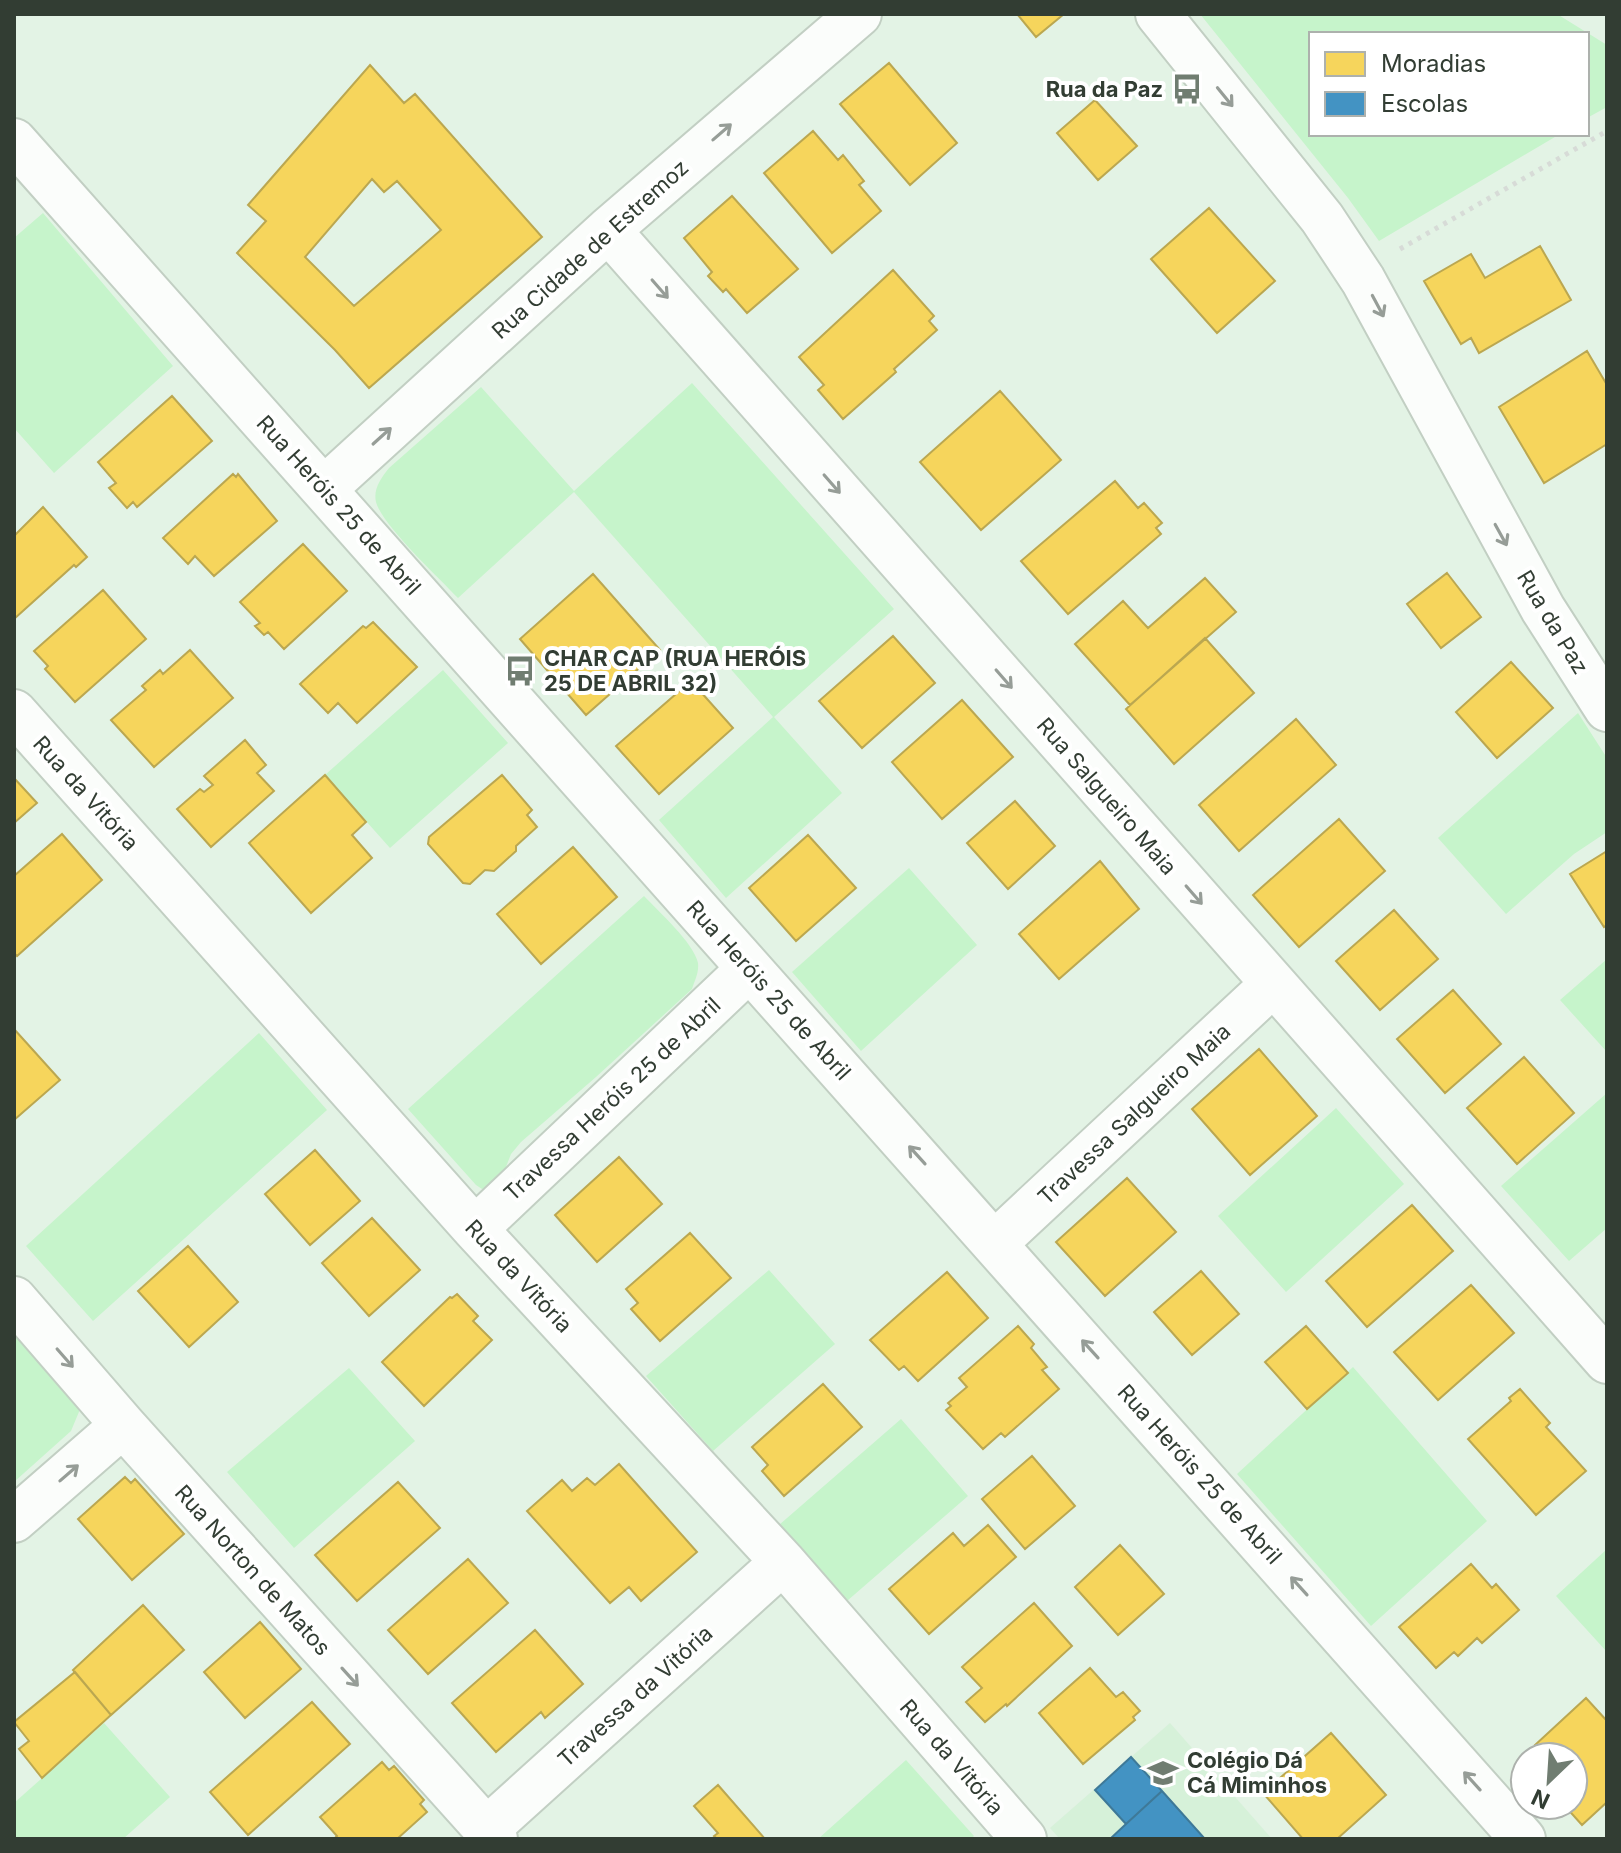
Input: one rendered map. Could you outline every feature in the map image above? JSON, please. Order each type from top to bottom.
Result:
[{"type":"street","name":"Rua Cidade de Estremoz","points":[[325,488],[608,230],[859,14]]},
{"type":"street","name":"Rua da Paz","points":[[1158,14],[1322,218],[1363,280],[1536,596],[1607,709]]},
{"type":"street","name":"Rua Heróis 25 de Abril","points":[[14,141],[1523,1839]]},
{"type":"street","name":"Rua Salgueiro Maia","points":[[608,230],[1607,1361]]},
{"type":"street","name":"Rua da Vitória","points":[[14,712],[475,1229],[783,1562],[1024,1839]]},
{"type":"street","name":"Travessa Heróis 25 de Abril","points":[[475,1229],[749,969]]},
{"type":"street","name":"Travessa Salgueiro Maia","points":[[995,1243],[1273,984]]},
{"type":"street","name":"Rua Norton de Matos","points":[[14,1299],[123,1425],[491,1834]]},
{"type":"street","points":[[14,1520],[123,1425]]},
{"type":"street","name":"Travessa da Vitória","points":[[491,1834],[783,1562]]},
{"type":"path","points":[[1363,280],[1388,256],[1607,131]]},
{"type":"shaded area","name":"Colégio Dá Cá Miminhos","points":[[1170,1723],[1272,1839],[1060,1839],[1050,1828]]},
{"type":"green space","points":[[1200,14],[1557,14],[1586,32],[1309,32],[1309,136],[1557,136],[1379,241]]},
{"type":"green space","points":[[1589,34],[1607,45],[1607,107],[1589,117]]},
{"type":"green space","points":[[43,213],[173,366],[54,473],[14,428],[14,238]]},
{"type":"green space","points":[[692,383],[894,609],[774,717],[842,793],[726,898],[659,820],[773,717],[574,492],[458,598],[412,552],[389,524],[375,497],[378,484],[389,468],[481,387],[574,491]]},
{"type":"green space","points":[[443,670],[508,743],[390,848],[325,775]]},
{"type":"green space","points":[[1578,713],[1607,758],[1607,832],[1574,854],[1506,914],[1438,838]]},
{"type":"green space","points":[[909,868],[977,945],[861,1051],[792,972]]},
{"type":"green space","points":[[644,896],[683,937],[695,955],[698,970],[692,989],[521,1142],[511,1154],[504,1172],[489,1188],[482,1189],[408,1109]]},
{"type":"green space","points":[[1607,959],[1607,1052],[1560,1000]]},
{"type":"green space","points":[[259,1033],[327,1110],[93,1321],[26,1246]]},
{"type":"green space","points":[[1607,1093],[1607,1228],[1569,1261],[1501,1186]]},
{"type":"green space","points":[[1336,1108],[1404,1184],[1286,1292],[1218,1216]]},
{"type":"green space","points":[[769,1270],[835,1344],[713,1451],[646,1376]]},
{"type":"green space","points":[[14,1319],[81,1407],[71,1431],[14,1482]]},
{"type":"green space","points":[[1353,1367],[1487,1521],[1371,1626],[1237,1474]]},
{"type":"green space","points":[[349,1368],[415,1441],[294,1548],[227,1472]]},
{"type":"green space","points":[[901,1419],[968,1496],[847,1601],[779,1525]]},
{"type":"green space","points":[[1607,1549],[1607,1652],[1556,1596]]},
{"type":"green space","points":[[104,1723],[170,1797],[123,1839],[14,1839],[14,1803]]},
{"type":"green space","points":[[906,1760],[974,1836],[971,1839],[818,1839]]},
{"type":"building: Moradias","points":[[1017,14],[1064,14],[1036,37]]},
{"type":"building: Moradias","points":[[889,63],[957,143],[910,185],[840,104]]},
{"type":"building: Moradias","points":[[370,65],[404,103],[415,94],[542,237],[369,388],[237,253],[266,221],[248,205]],"holes":[[[372,179],[384,192],[397,181],[441,230],[354,306],[305,257]]]},
{"type":"building: Moradias","points":[[1095,100],[1137,146],[1098,180],[1057,133]]},
{"type":"building: Moradias","points":[[813,131],[838,160],[843,155],[864,181],[859,185],[881,211],[832,253],[764,173]]},
{"type":"building: Moradias","points":[[732,196],[798,269],[747,313],[726,289],[723,292],[708,276],[712,272],[684,238]]},
{"type":"building: Moradias","points":[[1209,208],[1275,281],[1217,333],[1151,259]]},
{"type":"building: Moradias","points":[[1540,246],[1571,300],[1479,353],[1471,338],[1461,344],[1424,281],[1471,254],[1485,278]]},
{"type":"building: Moradias","points":[[893,270],[934,316],[929,321],[937,330],[843,419],[818,390],[824,385],[799,357]]},
{"type":"building: Moradias","points":[[1587,351],[1607,385],[1607,444],[1544,483],[1499,407]]},
{"type":"building: Moradias","points":[[1000,391],[1061,460],[981,530],[920,462]]},
{"type":"building: Moradias","points":[[172,396],[212,441],[137,507],[133,502],[127,508],[109,488],[116,483],[98,462]]},
{"type":"building: Moradias","points":[[233,474],[236,477],[238,474],[277,521],[214,576],[195,556],[188,564],[163,538]]},
{"type":"building: Moradias","points":[[1115,481],[1138,508],[1144,503],[1162,523],[1156,528],[1161,534],[1068,614],[1021,561]]},
{"type":"building: Moradias","points":[[43,507],[87,557],[14,619],[14,536]]},
{"type":"building: Moradias","points":[[303,544],[347,591],[284,649],[268,632],[264,635],[255,626],[260,623],[240,602]]},
{"type":"building: Moradias","points":[[1447,573],[1481,617],[1441,648],[1407,604]]},
{"type":"building: Moradias","points":[[593,574],[660,650],[586,715],[520,639]]},
{"type":"building: Moradias","points":[[1205,578],[1236,612],[1130,705],[1075,644],[1123,601],[1148,628]]},
{"type":"building: Moradias","points":[[103,590],[146,639],[75,702],[45,669],[48,666],[34,651]]},
{"type":"building: Moradias","points":[[373,622],[417,667],[357,723],[338,703],[328,713],[300,684],[363,626],[366,628]]},
{"type":"building: Moradias","points":[[893,636],[935,683],[862,748],[819,701]]},
{"type":"building: Moradias","points":[[1205,638],[1254,693],[1174,764],[1126,709]]},
{"type":"building: Moradias","points":[[190,650],[233,698],[154,767],[111,720],[146,690],[142,686],[160,670],[163,674]]},
{"type":"building: Moradias","points":[[1511,662],[1553,708],[1497,758],[1456,712]]},
{"type":"building: Moradias","points":[[691,681],[733,728],[659,794],[616,746]]},
{"type":"building: Moradias","points":[[962,700],[1013,757],[942,819],[892,762]]},
{"type":"building: Moradias","points":[[1296,719],[1336,765],[1239,851],[1199,805]]},
{"type":"building: Moradias","points":[[245,740],[266,765],[257,773],[274,791],[211,847],[177,809],[200,789],[204,792],[213,785],[204,776]]},
{"type":"building: Moradias","points":[[325,775],[366,822],[352,835],[372,858],[311,913],[249,843]]},
{"type":"building: Moradias","points":[[502,775],[532,810],[527,815],[537,827],[494,871],[485,870],[470,884],[463,883],[428,844],[429,837]]},
{"type":"building: Moradias","points":[[14,778],[37,803],[14,823]]},
{"type":"building: Moradias","points":[[1015,801],[1055,846],[1008,889],[967,843]]},
{"type":"building: Moradias","points":[[1339,819],[1385,871],[1299,947],[1253,895]]},
{"type":"building: Moradias","points":[[62,834],[102,880],[17,956],[14,953],[14,876]]},
{"type":"building: Moradias","points":[[808,835],[856,888],[796,941],[749,888]]},
{"type":"building: Moradias","points":[[573,847],[617,897],[541,964],[497,914]]},
{"type":"building: Moradias","points":[[1607,851],[1607,925],[1604,927],[1570,874]]},
{"type":"building: Moradias","points":[[1100,861],[1139,909],[1059,979],[1019,934]]},
{"type":"building: Moradias","points":[[1394,910],[1438,959],[1380,1010],[1336,961]]},
{"type":"building: Moradias","points":[[1453,990],[1501,1044],[1445,1093],[1397,1039]]},
{"type":"building: Moradias","points":[[14,1029],[60,1080],[14,1120]]},
{"type":"building: Moradias","points":[[1259,1049],[1317,1116],[1250,1175],[1192,1109]]},
{"type":"building: Moradias","points":[[1524,1057],[1574,1113],[1517,1164],[1467,1108]]},
{"type":"building: Moradias","points":[[315,1150],[360,1201],[310,1245],[265,1194]]},
{"type":"building: Moradias","points":[[619,1157],[662,1204],[597,1262],[555,1215]]},
{"type":"building: Moradias","points":[[1127,1178],[1176,1232],[1105,1296],[1056,1242]]},
{"type":"building: Moradias","points":[[1412,1205],[1453,1251],[1367,1327],[1326,1281]]},
{"type":"building: Moradias","points":[[372,1218],[420,1270],[369,1316],[322,1263]]},
{"type":"building: Moradias","points":[[690,1233],[731,1278],[660,1341],[631,1309],[638,1303],[626,1289]]},
{"type":"building: Moradias","points":[[188,1246],[238,1302],[189,1347],[138,1291]]},
{"type":"building: Moradias","points":[[1201,1271],[1239,1314],[1192,1355],[1154,1312]]},
{"type":"building: Moradias","points":[[947,1272],[988,1318],[918,1381],[904,1366],[899,1370],[870,1340]]},
{"type":"building: Moradias","points":[[1471,1285],[1514,1333],[1438,1400],[1394,1352]]},
{"type":"building: Moradias","points":[[457,1294],[478,1316],[473,1321],[492,1340],[424,1406],[382,1362],[450,1297]]},
{"type":"building: Moradias","points":[[1018,1326],[1034,1344],[1031,1348],[1047,1367],[1042,1370],[1059,1389],[1005,1437],[1001,1433],[983,1449],[946,1410],[951,1406],[948,1403],[967,1387],[959,1378]]},
{"type":"building: Moradias","points":[[1306,1326],[1348,1373],[1307,1409],[1265,1362]]},
{"type":"building: Moradias","points":[[823,1384],[862,1427],[784,1496],[762,1471],[768,1465],[752,1447]]},
{"type":"building: Moradias","points":[[1520,1389],[1550,1423],[1546,1427],[1586,1471],[1536,1515],[1468,1439],[1511,1401],[1509,1398]]},
{"type":"building: Moradias","points":[[1032,1456],[1075,1506],[1025,1549],[982,1499]]},
{"type":"building: Moradias","points":[[619,1464],[697,1552],[641,1601],[629,1587],[610,1603],[527,1511],[562,1480],[572,1491],[587,1478],[595,1485]]},
{"type":"building: Moradias","points":[[125,1477],[131,1483],[135,1479],[184,1534],[132,1580],[78,1519]]},
{"type":"building: Moradias","points":[[398,1482],[440,1528],[357,1601],[315,1555]]},
{"type":"building: Moradias","points":[[988,1525],[1016,1557],[929,1634],[889,1589],[953,1533],[964,1546]]},
{"type":"building: Moradias","points":[[1120,1545],[1164,1594],[1118,1635],[1075,1587]]},
{"type":"building: Moradias","points":[[468,1559],[508,1603],[428,1674],[388,1630]]},
{"type":"building: Moradias","points":[[1471,1564],[1492,1588],[1496,1584],[1519,1610],[1482,1643],[1477,1638],[1458,1656],[1454,1652],[1436,1668],[1399,1627]]},
{"type":"building: Moradias","points":[[1034,1603],[1072,1646],[1007,1706],[985,1722],[966,1702],[982,1688],[962,1667]]},
{"type":"building: Moradias","points":[[143,1605],[184,1650],[111,1715],[73,1670]]},
{"type":"building: Moradias","points":[[260,1622],[301,1669],[245,1718],[204,1672]]},
{"type":"building: Moradias","points":[[535,1630],[583,1684],[545,1718],[541,1712],[496,1752],[452,1703]]},
{"type":"building: Moradias","points":[[1090,1668],[1116,1697],[1123,1692],[1140,1711],[1133,1717],[1135,1720],[1083,1764],[1039,1713]]},
{"type":"building: Moradias","points":[[75,1672],[111,1715],[42,1778],[19,1749],[29,1741],[14,1722]]},
{"type":"building: Moradias","points":[[1586,1698],[1607,1721],[1607,1802],[1589,1819],[1589,1741],[1539,1741]]},
{"type":"building: Moradias","points":[[312,1702],[350,1744],[248,1835],[210,1792]]},
{"type":"building: Moradias","points":[[1331,1733],[1386,1795],[1337,1839],[1303,1839],[1263,1793]]},
{"type":"building: Moradias","points":[[382,1762],[389,1770],[394,1766],[424,1800],[420,1804],[427,1812],[397,1839],[334,1839],[337,1836],[320,1817]]},
{"type":"building: Moradias","points":[[718,1785],[765,1839],[717,1839],[714,1836],[718,1833],[694,1806]]},
{"type":"building: Escolas","points":[[1131,1757],[1162,1791],[1126,1824],[1095,1790]]},
{"type":"building: Escolas","points":[[1162,1791],[1205,1839],[1110,1839],[1126,1824]]},
{"type":"place","name":"Rua da Paz","points":[[1187,89]]},
{"type":"place","name":"CHAR CAP (RUA HERÓIS 25 DE ABRIL 32)","points":[[520,671]]},
{"type":"place","name":"Colégio Dá Cá Miminhos","points":[[1163,1773]]}]
